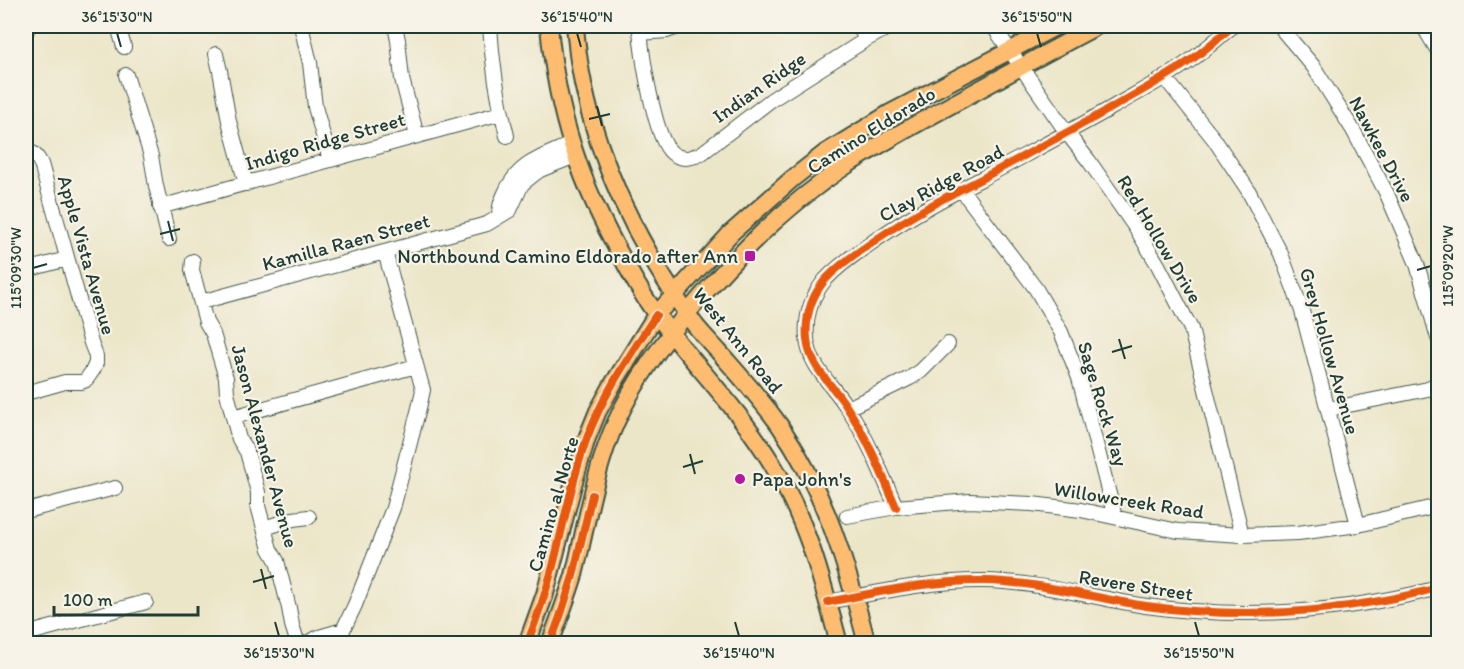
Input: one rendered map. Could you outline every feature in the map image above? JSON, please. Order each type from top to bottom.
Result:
[{"type":"main road","points":[[549,26],[557,90],[573,150],[592,199],[629,272],[656,315],[740,417],[771,462],[791,497],[814,554],[839,644]]},
{"type":"main road","name":"West Ann Road","points":[[575,26],[588,106],[607,167],[624,206],[650,254],[687,313],[762,402],[780,426],[808,473],[832,525],[867,644]]},
{"type":"main road","name":"Camino Eldorado","points":[[674,294],[731,233],[825,153],[890,113],[1057,26]]},
{"type":"main road","name":"Camino Eldorado","points":[[671,333],[716,279],[760,235],[823,182],[876,147],[1020,66],[1097,26]]},
{"type":"main road","name":"Camino al Norte","points":[[526,644],[545,594],[573,484],[598,411],[635,347],[656,315],[674,294]]},
{"type":"main road","name":"Camino al Norte","points":[[550,644],[573,576],[604,450],[635,387],[671,333]]},
{"type":"main road","points":[[581,543],[576,534],[576,515],[583,482],[582,454]]},
{"type":"main road","points":[[559,539],[567,546],[568,551],[558,593],[563,608]]},
{"type":"street","points":[[26,32],[29,26]]},
{"type":"street","points":[[118,26],[124,47]]},
{"type":"street","points":[[395,26],[402,79],[417,136]]},
{"type":"street","points":[[490,26],[492,57],[507,136]]},
{"type":"street","points":[[640,29],[667,31],[681,26]]},
{"type":"street","points":[[858,26],[867,39]]},
{"type":"street","name":"Indian Ridge","points":[[640,29],[648,89],[664,143],[671,153],[681,158],[692,158],[702,153],[771,100],[891,26]]},
{"type":"street","name":"Red Hollow Drive","points":[[993,26],[1137,230],[1191,329],[1242,535]]},
{"type":"street","name":"Clay Ridge Road","points":[[896,507],[876,461],[848,408],[819,371],[809,350],[807,320],[810,306],[824,281],[855,254],[891,229],[1165,78],[1233,26]]},
{"type":"street","name":"Nawkee Drive","points":[[1279,26],[1313,66],[1353,130],[1388,194],[1417,264],[1438,338]]},
{"type":"street","points":[[1423,26],[1438,51]]},
{"type":"street","points":[[302,30],[310,63],[315,107],[330,160]]},
{"type":"street","points":[[216,54],[229,121],[246,184]]},
{"type":"street","points":[[126,75],[151,156],[160,207],[170,239]]},
{"type":"street","name":"Grey Hollow Avenue","points":[[1165,78],[1214,139],[1243,182],[1281,254],[1302,311],[1358,525]]},
{"type":"street","name":"Indigo Ridge Street","points":[[160,207],[501,113]]},
{"type":"street","name":"Kamilla Raen Street","points":[[201,302],[487,224],[499,216],[499,206],[504,194],[520,170],[542,157],[573,150]]},
{"type":"street","name":"Apple Vista Avenue","points":[[26,393],[65,382],[86,380],[96,363],[96,356],[41,164],[38,157],[29,151]]},
{"type":"street","name":"Sage Rock Way","points":[[961,189],[1036,289],[1061,332],[1079,378],[1115,517]]},
{"type":"street","points":[[305,644],[319,636],[343,630],[355,605],[393,508],[423,390],[385,252]]},
{"type":"street","points":[[26,270],[67,259]]},
{"type":"street","name":"Jason Alexander Avenue","points":[[193,261],[192,270],[206,322],[213,334],[226,378],[232,417],[239,440],[247,452],[258,492],[258,506],[270,549],[277,561],[298,644]]},
{"type":"street","points":[[848,408],[921,371],[948,344]]},
{"type":"street","points":[[232,417],[416,366]]},
{"type":"street","points":[[1329,409],[1428,389],[1438,382]]},
{"type":"street","points":[[26,511],[115,488]]},
{"type":"street","name":"Willowcreek Road","points":[[847,516],[896,507],[970,501],[1032,504],[1081,510],[1178,531],[1242,535],[1298,533],[1358,525],[1438,506]]},
{"type":"street","points":[[264,528],[293,519],[309,517]]},
{"type":"street","name":"Revere Street","points":[[828,602],[923,584],[985,581],[1050,588],[1145,606],[1224,614],[1257,614],[1328,609],[1438,588]]},
{"type":"street","points":[[26,634],[146,602]]},
{"type":"cycle path","points":[[896,507],[862,432],[818,368],[809,350],[808,316],[820,287],[845,262],[894,227],[1162,79],[1182,67],[1233,26]]},
{"type":"cycle path","points":[[527,644],[550,576],[587,438],[609,390],[656,315]]},
{"type":"cycle path","points":[[550,644],[573,576],[592,495]]},
{"type":"cycle path","points":[[828,602],[926,585],[985,581],[1046,587],[1146,606],[1220,613],[1257,613],[1330,608],[1402,597],[1438,588]]},
{"type":"place","name":"Northbound Camino Eldorado after Ann","points":[[750,256]]},
{"type":"place","name":"Papa John's","points":[[740,479]]}]
